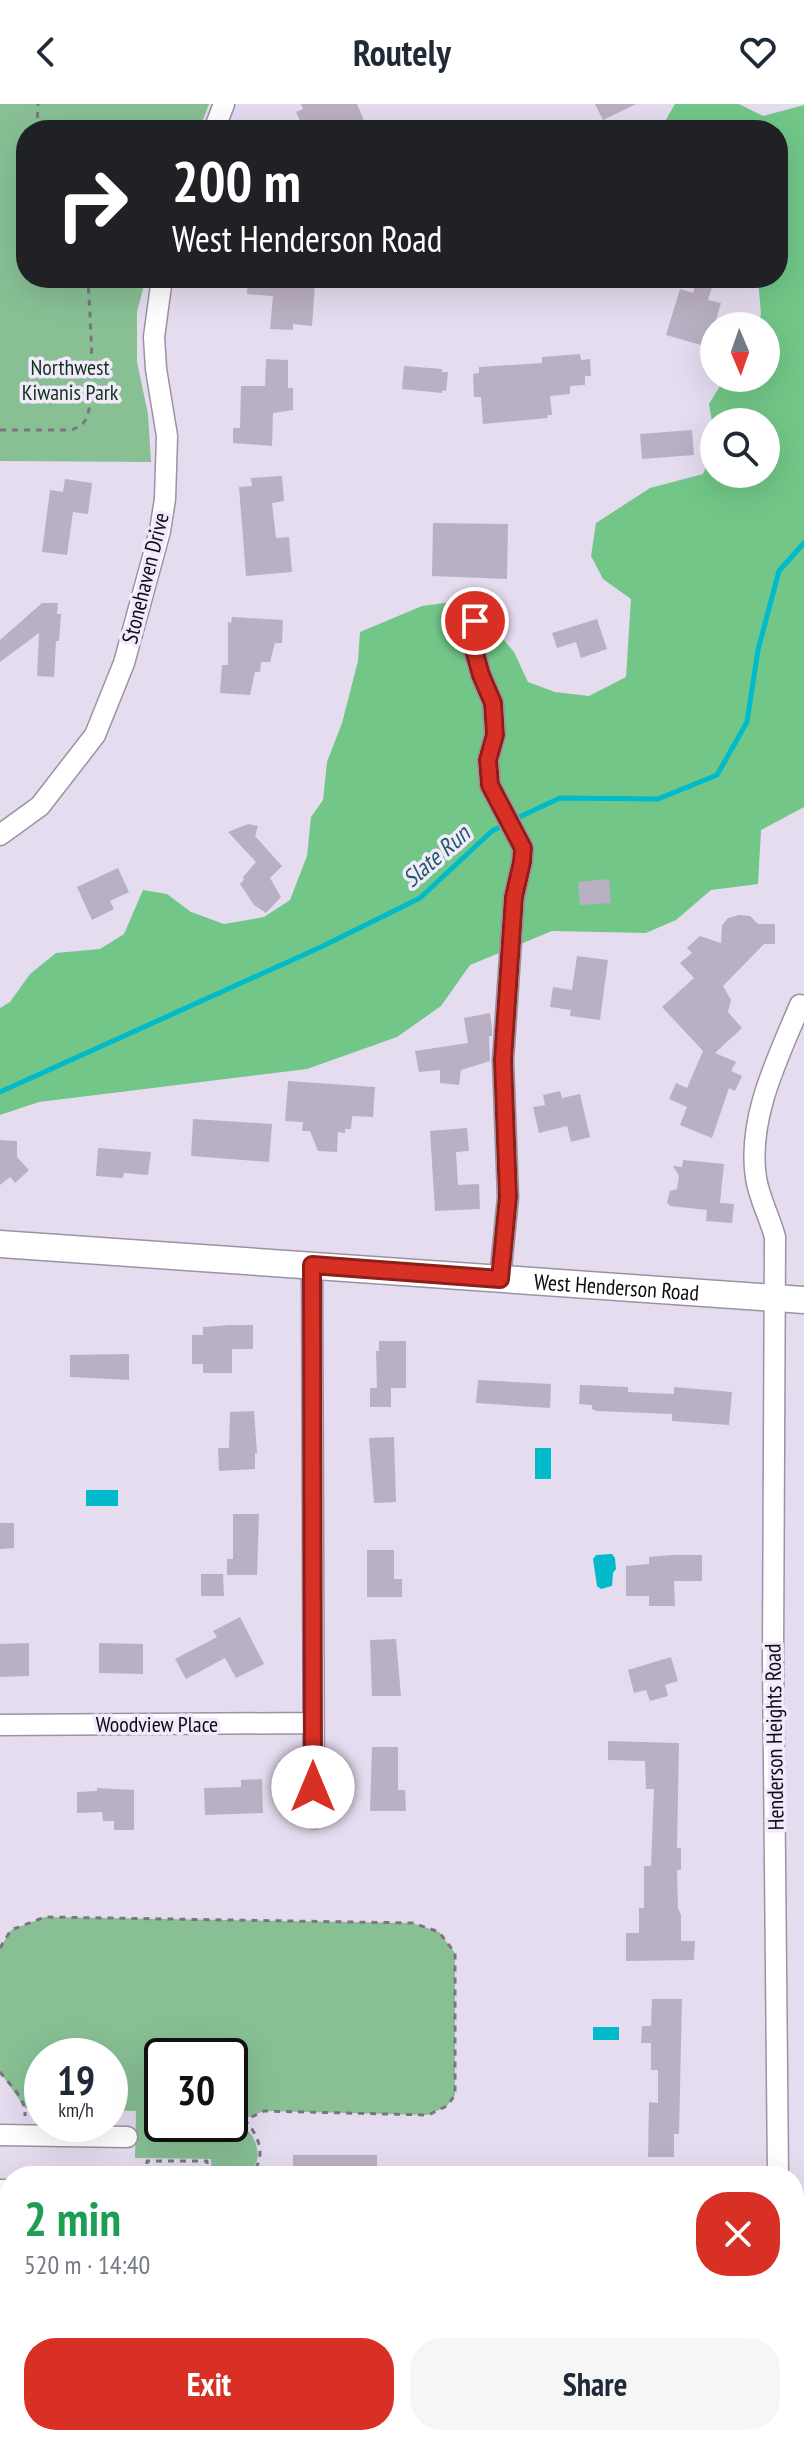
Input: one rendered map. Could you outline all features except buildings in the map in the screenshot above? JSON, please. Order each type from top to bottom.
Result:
[{"type":"main road","name":"West Henderson Road","points":[[0,1244],[804,1300]]},
{"type":"street","name":"Stonehaven Drive","points":[[0,835],[40,806],[80,756],[95,735],[124,663],[160,531],[165,499],[167,436],[154,337],[161,288]]},
{"type":"street","points":[[475,621],[471,639],[493,703],[495,735],[488,760],[490,785],[523,848],[514,897],[503,1060],[508,1197],[500,1279]]},
{"type":"street","name":"Henderson Heights Road","points":[[778,2166],[775,1237],[756,1180],[755,1154],[764,1097],[800,1005]]},
{"type":"street","points":[[312,1265],[314,1818]]},
{"type":"street","name":"Woodview Place","points":[[0,1725],[313,1723]]},
{"type":"street","points":[[0,2135],[24,2135]]},
{"type":"path","points":[[0,430],[71,430],[80,427],[86,420],[90,404],[88,288]]},
{"type":"path","points":[[0,1948],[11,1930],[45,1917],[413,1923],[439,1932],[455,1953],[455,2095],[447,2106],[428,2115],[264,2111],[245,2120],[261,2148],[258,2166]]},
{"type":"path","points":[[0,2072],[24,2107]]},
{"type":"path","points":[[147,2166],[147,2161],[207,2161],[207,2166]]},
{"type":"green space","name":"Northwest Kiwanis Park","points":[[0,104],[209,104],[203,120],[16,120],[16,288],[143,288],[137,312],[137,362],[148,414],[151,462],[0,461]]},
{"type":"green space","points":[[675,104],[739,104],[763,116],[804,105],[804,807],[761,830],[758,884],[711,890],[676,920],[646,933],[552,931],[470,965],[441,1006],[397,1037],[307,1069],[39,1102],[0,1115],[0,1008],[10,1002],[30,974],[56,953],[100,949],[124,934],[143,890],[167,894],[191,912],[224,924],[264,917],[290,900],[307,856],[311,817],[323,800],[327,762],[342,723],[358,661],[360,632],[422,606],[452,602],[495,629],[514,652],[528,682],[555,692],[589,696],[626,677],[631,599],[603,579],[591,556],[596,523],[650,488],[700,475],[700,488],[780,488],[780,408],[710,408],[709,404],[716,392],[780,392],[780,312],[761,312],[759,288],[788,288],[788,120],[666,120]]},
{"type":"green space","points":[[45,1917],[413,1923],[439,1932],[455,1953],[455,2095],[447,2106],[428,2115],[264,2111],[248,2118],[248,2038],[144,2038],[144,2142],[248,2142],[248,2132],[257,2150],[254,2166],[211,2166],[211,2159],[135,2158],[136,2111],[128,2111],[128,2038],[24,2038],[24,2107],[0,2072],[0,1948],[11,1930]]},
{"type":"water","points":[[535,1448],[551,1448],[551,1479],[535,1479]]},
{"type":"water","points":[[86,1490],[118,1490],[118,1506],[86,1506]]},
{"type":"water","points":[[612,1554],[616,1569],[612,1586],[601,1589],[597,1586],[593,1559],[596,1555]]},
{"type":"water","points":[[593,2027],[619,2027],[619,2040],[593,2040]]},
{"type":"waterway","name":"Slate Run","points":[[513,820],[560,798],[658,799],[717,775],[747,722],[758,650],[779,571],[804,543]]},
{"type":"waterway","name":"Slate Run","points":[[0,1092],[321,947],[420,898],[492,831],[504,825]]},
{"type":"route","points":[[313,1787],[312,1265],[500,1279],[508,1197],[503,1060],[514,897],[523,848],[490,785],[488,760],[495,735],[493,703],[471,639],[475,621]]}]
